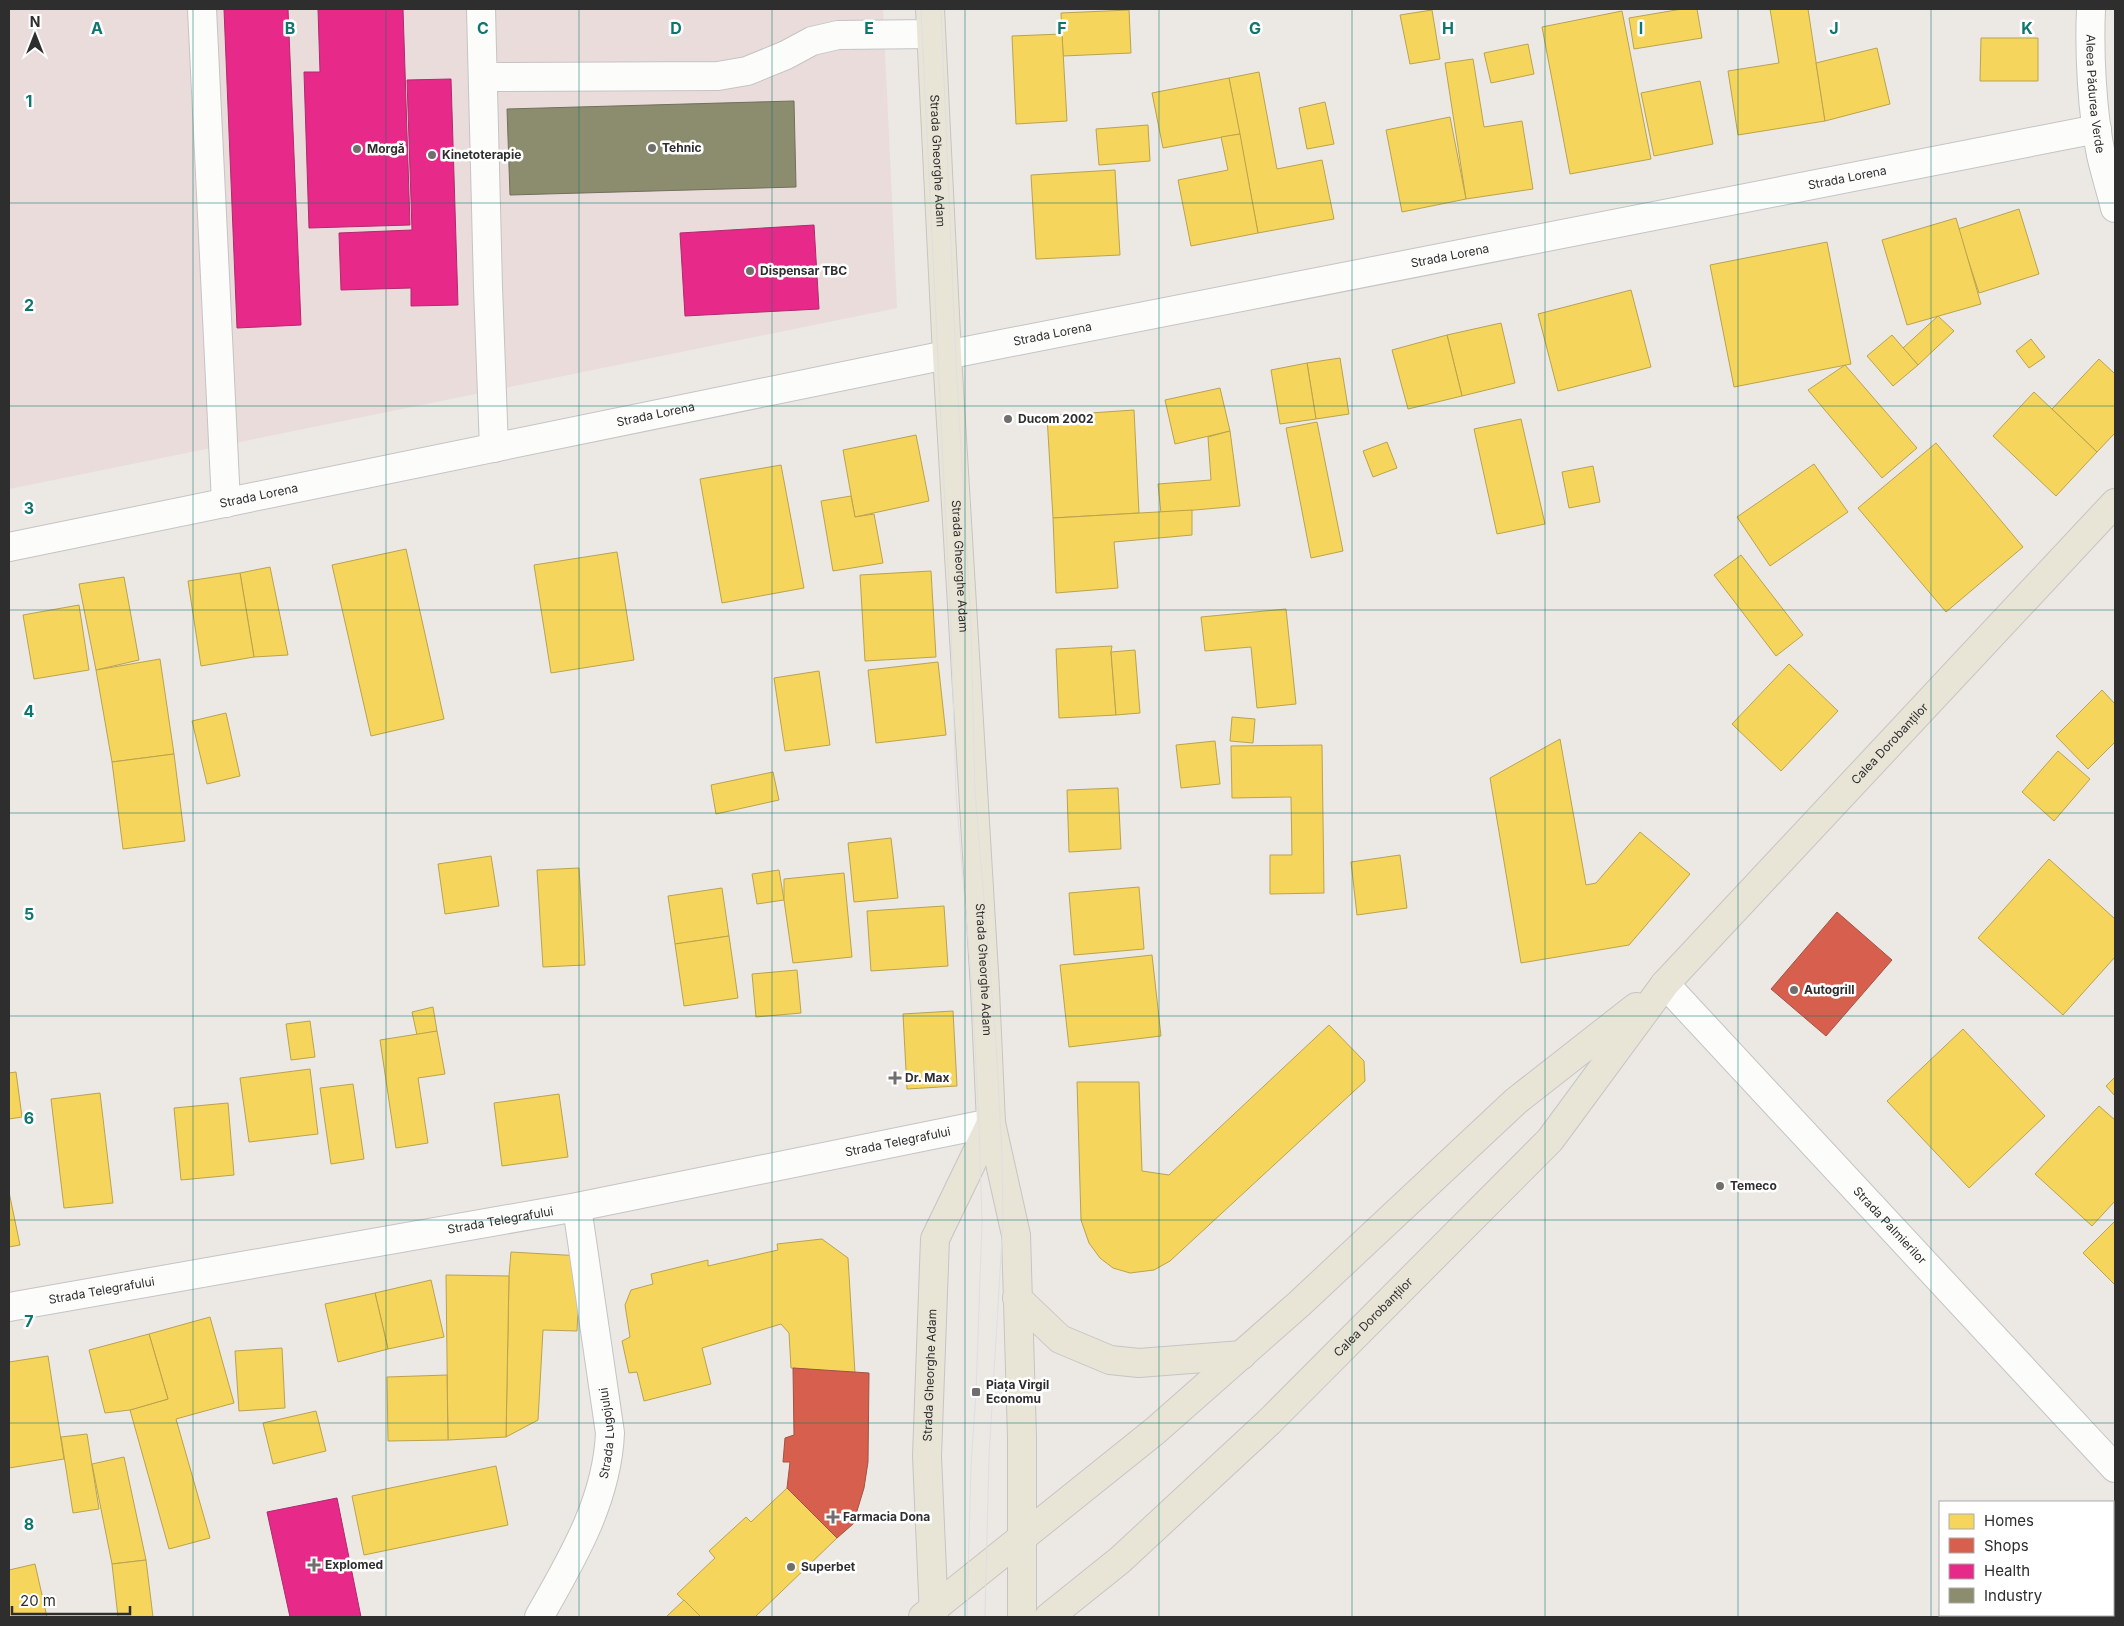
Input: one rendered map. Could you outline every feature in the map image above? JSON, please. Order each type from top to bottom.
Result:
[{"type":"main road","name":"Strada Gheorghe Adam","points":[[931,21],[947,355],[985,989],[991,1123],[1016,1235],[1022,1437],[1022,1617]]},
{"type":"main road","name":"Calea Dorobanților","points":[[1049,1617],[1120,1560],[1269,1422],[1550,1140],[1664,984],[2115,503]]},
{"type":"main road","name":"Calea Dorobanților","points":[[930,1614],[1155,1431],[1299,1304],[1516,1101],[1664,984]]},
{"type":"main road","name":"Strada Gheorghe Adam","points":[[930,1614],[927,1456],[935,1239],[991,1123]]},
{"type":"main road","points":[[1017,1298],[1060,1339],[1110,1360],[1140,1363],[1242,1355]]},
{"type":"street","points":[[202,9],[226,503]]},
{"type":"street","points":[[481,9],[494,448]]},
{"type":"street","name":"Aleea Pădurea Verde","points":[[2091,9],[2090,34],[2097,129],[2101,156],[2115,208]]},
{"type":"street","points":[[482,77],[718,76],[747,71],[786,55],[812,41],[838,35],[931,21]]},
{"type":"street","name":"Strada Lorena","points":[[9,547],[947,355],[2097,129]]},
{"type":"street","name":"Strada Palmierilor","points":[[1664,984],[2115,1468]]},
{"type":"street","name":"Strada Telegrafului","points":[[9,1307],[577,1207],[991,1123]]},
{"type":"street","name":"Strada Lugojului","points":[[539,1617],[582,1539],[598,1500],[609,1454],[610,1433],[577,1207]]},
{"type":"shaded area","points":[[9,9],[883,9],[897,308],[9,489]]},
{"type":"building: Homes","points":[[1682,9],[1697,9],[1702,38],[1634,49],[1629,18]]},
{"type":"building: Homes","points":[[1770,9],[1808,9],[1825,121],[1738,135],[1728,71],[1779,63]]},
{"type":"building: Homes","points":[[1129,10],[1131,53],[1063,56],[1061,13]]},
{"type":"building: Homes","points":[[1432,10],[1440,59],[1410,64],[1400,15]]},
{"type":"building: Homes","points":[[1622,11],[1651,159],[1570,174],[1542,27]]},
{"type":"building: Homes","points":[[1062,34],[1067,121],[1016,124],[1012,36]]},
{"type":"building: Homes","points":[[1981,38],[2038,38],[2038,81],[1980,81]]},
{"type":"building: Homes","points":[[1528,44],[1534,74],[1491,83],[1484,53]]},
{"type":"building: Homes","points":[[1877,48],[1890,104],[1825,121],[1816,63]]},
{"type":"building: Homes","points":[[1473,59],[1484,127],[1522,121],[1533,189],[1466,199],[1445,63]]},
{"type":"building: Homes","points":[[1259,72],[1277,169],[1322,160],[1334,219],[1258,233],[1229,78]]},
{"type":"building: Homes","points":[[1229,78],[1240,134],[1163,148],[1152,93]]},
{"type":"building: Homes","points":[[1700,81],[1713,144],[1654,156],[1641,93]]},
{"type":"building: Homes","points":[[1325,102],[1334,144],[1307,149],[1299,108]]},
{"type":"building: Homes","points":[[1450,117],[1466,199],[1402,212],[1386,130]]},
{"type":"building: Homes","points":[[1148,125],[1150,161],[1099,165],[1096,129]]},
{"type":"building: Homes","points":[[1240,134],[1258,233],[1191,246],[1178,180],[1228,170],[1221,137]]},
{"type":"building: Homes","points":[[1115,170],[1120,255],[1036,259],[1031,175]]},
{"type":"building: Homes","points":[[2019,209],[2039,274],[1979,293],[1958,229]]},
{"type":"building: Homes","points":[[1956,218],[1981,304],[1907,325],[1882,240]]},
{"type":"building: Homes","points":[[1827,242],[1851,364],[1734,387],[1710,265]]},
{"type":"building: Homes","points":[[1631,290],[1651,367],[1558,391],[1538,314]]},
{"type":"building: Homes","points":[[1938,316],[1954,331],[1918,365],[1903,348]]},
{"type":"building: Homes","points":[[1501,323],[1515,383],[1462,396],[1447,335]]},
{"type":"building: Homes","points":[[1447,335],[1462,396],[1408,409],[1392,350]]},
{"type":"building: Homes","points":[[1892,335],[1918,365],[1893,386],[1867,356]]},
{"type":"building: Homes","points":[[2031,339],[2045,357],[2029,368],[2016,351]]},
{"type":"building: Homes","points":[[1340,358],[1349,414],[1316,419],[1307,363]]},
{"type":"building: Homes","points":[[2099,359],[2115,374],[2115,433],[2097,452],[2052,409]]},
{"type":"building: Homes","points":[[1307,363],[1316,419],[1280,424],[1271,370]]},
{"type":"building: Homes","points":[[1845,365],[1917,448],[1882,478],[1808,390]]},
{"type":"building: Homes","points":[[1220,388],[1230,431],[1175,444],[1165,400]]},
{"type":"building: Homes","points":[[2034,392],[2097,452],[2056,496],[1993,436]]},
{"type":"building: Homes","points":[[1134,410],[1139,513],[1053,518],[1047,416]]},
{"type":"building: Homes","points":[[1521,419],[1545,524],[1497,534],[1474,429]]},
{"type":"building: Homes","points":[[1317,422],[1343,551],[1311,558],[1286,428]]},
{"type":"building: Homes","points":[[1230,431],[1240,506],[1161,513],[1158,484],[1211,480],[1208,437]]},
{"type":"building: Homes","points":[[916,435],[929,501],[855,517],[843,450]]},
{"type":"building: Homes","points":[[1387,442],[1397,468],[1373,477],[1363,451]]},
{"type":"building: Homes","points":[[1936,443],[2023,547],[1946,612],[1858,508]]},
{"type":"building: Homes","points":[[1814,464],[1848,512],[1770,566],[1737,517]]},
{"type":"building: Homes","points":[[781,465],[804,588],[722,603],[700,479]]},
{"type":"building: Homes","points":[[1593,466],[1600,502],[1569,508],[1562,472]]},
{"type":"building: Homes","points":[[851,496],[855,517],[874,514],[883,563],[833,571],[821,501]]},
{"type":"building: Homes","points":[[1192,510],[1192,535],[1114,542],[1118,588],[1056,593],[1053,518]]},
{"type":"building: Homes","points":[[406,549],[444,719],[371,736],[332,565]]},
{"type":"building: Homes","points":[[617,552],[634,660],[551,673],[534,565]]},
{"type":"building: Homes","points":[[1741,555],[1803,635],[1776,656],[1714,575]]},
{"type":"building: Homes","points":[[270,567],[288,655],[254,657],[240,573]]},
{"type":"building: Homes","points":[[931,571],[936,657],[865,661],[860,575]]},
{"type":"building: Homes","points":[[240,573],[254,657],[201,666],[188,581]]},
{"type":"building: Homes","points":[[124,577],[139,660],[96,670],[79,584]]},
{"type":"building: Homes","points":[[79,605],[89,670],[34,679],[23,615]]},
{"type":"building: Homes","points":[[1286,609],[1296,704],[1257,708],[1251,647],[1205,651],[1201,617]]},
{"type":"building: Homes","points":[[1112,646],[1116,715],[1059,718],[1056,649]]},
{"type":"building: Homes","points":[[1135,650],[1140,713],[1116,715],[1111,652]]},
{"type":"building: Homes","points":[[160,659],[174,754],[112,762],[96,670]]},
{"type":"building: Homes","points":[[938,662],[946,735],[876,743],[868,670]]},
{"type":"building: Homes","points":[[1789,664],[1838,711],[1781,771],[1732,724]]},
{"type":"building: Homes","points":[[819,671],[830,745],[785,751],[774,678]]},
{"type":"building: Homes","points":[[2102,690],[2115,704],[2115,742],[2088,769],[2056,736]]},
{"type":"building: Homes","points":[[226,713],[240,776],[207,784],[192,721]]},
{"type":"building: Homes","points":[[1232,717],[1255,719],[1253,743],[1230,741]]},
{"type":"building: Homes","points":[[1560,739],[1586,885],[1596,883],[1640,832],[1690,874],[1629,945],[1521,963],[1490,778]]},
{"type":"building: Homes","points":[[1215,741],[1220,784],[1181,788],[1176,745]]},
{"type":"building: Homes","points":[[1322,745],[1324,893],[1270,894],[1270,855],[1292,855],[1291,797],[1232,798],[1231,746]]},
{"type":"building: Homes","points":[[2058,751],[2090,779],[2054,821],[2022,792]]},
{"type":"building: Homes","points":[[174,754],[185,841],[123,849],[112,762]]},
{"type":"building: Homes","points":[[773,772],[779,800],[716,814],[711,785]]},
{"type":"building: Homes","points":[[1118,788],[1121,849],[1069,852],[1067,790]]},
{"type":"building: Homes","points":[[891,838],[898,898],[854,902],[848,843]]},
{"type":"building: Homes","points":[[1400,855],[1407,908],[1357,915],[1351,862]]},
{"type":"building: Homes","points":[[491,856],[499,906],[445,914],[438,864]]},
{"type":"building: Homes","points":[[2049,859],[2115,919],[2115,957],[2063,1015],[1978,938]]},
{"type":"building: Homes","points":[[579,868],[585,965],[543,967],[537,870]]},
{"type":"building: Homes","points":[[779,870],[784,900],[757,904],[752,874]]},
{"type":"building: Homes","points":[[844,873],[852,957],[793,963],[784,900],[784,879]]},
{"type":"building: Homes","points":[[1139,887],[1144,949],[1074,955],[1069,893]]},
{"type":"building: Homes","points":[[722,888],[729,936],[675,944],[668,896]]},
{"type":"building: Homes","points":[[944,906],[948,966],[871,971],[867,911]]},
{"type":"building: Homes","points":[[729,936],[738,998],[684,1006],[675,944]]},
{"type":"building: Homes","points":[[1152,955],[1161,1036],[1069,1047],[1060,965]]},
{"type":"building: Homes","points":[[797,970],[801,1013],[756,1017],[752,974]]},
{"type":"building: Homes","points":[[433,1007],[437,1031],[417,1035],[412,1012]]},
{"type":"building: Homes","points":[[953,1011],[957,1086],[907,1089],[903,1014]]},
{"type":"building: Homes","points":[[310,1021],[315,1057],[291,1060],[286,1024]]},
{"type":"building: Homes","points":[[1329,1025],[1364,1061],[1365,1081],[1170,1261],[1154,1270],[1130,1273],[1113,1268],[1100,1258],[1089,1243],[1081,1220],[1077,1082],[1139,1082],[1142,1171],[1169,1175]]},
{"type":"building: Homes","points":[[1963,1029],[2045,1116],[1969,1188],[1887,1101]]},
{"type":"building: Homes","points":[[437,1031],[445,1074],[418,1078],[428,1143],[396,1148],[380,1040]]},
{"type":"building: Homes","points":[[310,1069],[318,1134],[249,1142],[240,1078]]},
{"type":"building: Homes","points":[[16,1072],[22,1117],[9,1119],[9,1073]]},
{"type":"building: Homes","points":[[2115,1077],[2115,1096],[2106,1086]]},
{"type":"building: Homes","points":[[353,1084],[364,1159],[331,1164],[320,1088]]},
{"type":"building: Homes","points":[[100,1093],[113,1203],[64,1208],[51,1099]]},
{"type":"building: Homes","points":[[559,1094],[568,1157],[502,1166],[494,1103]]},
{"type":"building: Homes","points":[[228,1103],[234,1175],[181,1180],[174,1108]]},
{"type":"building: Homes","points":[[2099,1106],[2115,1120],[2115,1201],[2092,1226],[2035,1174]]},
{"type":"building: Homes","points":[[9,1192],[20,1245],[9,1247]]},
{"type":"building: Homes","points":[[2115,1221],[2115,1285],[2083,1253]]},
{"type":"building: Homes","points":[[822,1239],[848,1258],[855,1373],[791,1368],[789,1333],[781,1324],[702,1348],[711,1384],[644,1401],[637,1372],[629,1373],[622,1341],[630,1337],[625,1305],[631,1290],[653,1284],[651,1274],[708,1260],[708,1266],[778,1250],[777,1244]]},
{"type":"building: Homes","points":[[511,1252],[581,1256],[577,1331],[543,1330],[538,1420],[506,1437],[509,1276]]},
{"type":"building: Homes","points":[[446,1275],[509,1276],[506,1437],[448,1440]]},
{"type":"building: Homes","points":[[431,1280],[444,1337],[388,1349],[375,1293]]},
{"type":"building: Homes","points":[[375,1293],[388,1349],[338,1362],[325,1304]]},
{"type":"building: Homes","points":[[210,1317],[234,1403],[176,1419],[210,1538],[169,1549],[130,1410],[168,1399],[149,1334]]},
{"type":"building: Homes","points":[[149,1334],[168,1399],[130,1410],[105,1413],[89,1350]]},
{"type":"building: Homes","points":[[282,1348],[285,1408],[239,1411],[235,1351]]},
{"type":"building: Homes","points":[[48,1356],[64,1459],[9,1468],[9,1362]]},
{"type":"building: Homes","points":[[447,1375],[448,1440],[388,1441],[387,1377]]},
{"type":"building: Homes","points":[[316,1411],[326,1451],[273,1464],[263,1423]]},
{"type":"building: Homes","points":[[87,1434],[99,1509],[73,1513],[61,1437]]},
{"type":"building: Homes","points":[[124,1457],[146,1560],[112,1564],[92,1464]]},
{"type":"building: Homes","points":[[496,1466],[508,1525],[364,1555],[352,1496]]},
{"type":"building: Homes","points":[[787,1488],[837,1538],[755,1617],[701,1617],[677,1594],[715,1558],[709,1551],[746,1517],[751,1522]]},
{"type":"building: Homes","points":[[146,1560],[153,1617],[118,1617],[112,1564]]},
{"type":"building: Homes","points":[[35,1564],[47,1617],[9,1617],[9,1570]]},
{"type":"building: Homes","points":[[684,1600],[701,1617],[666,1617]]},
{"type":"building: Shops","points":[[1837,912],[1892,960],[1826,1036],[1771,989]]},
{"type":"building: Shops","points":[[793,1368],[869,1373],[868,1462],[864,1488],[853,1524],[837,1538],[787,1488],[790,1462],[783,1462],[785,1438],[794,1435]]},
{"type":"building: Health","points":[[224,9],[288,9],[301,325],[237,328]]},
{"type":"building: Health","name":"Morgă","points":[[318,9],[403,9],[410,225],[309,228],[304,72],[320,72]]},
{"type":"building: Health","name":"Kinetoterapie","points":[[451,79],[458,305],[411,306],[411,288],[341,290],[339,233],[412,230],[407,80]]},
{"type":"building: Health","name":"Dispensar TBC","points":[[814,225],[819,309],[685,316],[680,233]]},
{"type":"building: Health","name":"Explomed","points":[[337,1498],[361,1617],[290,1617],[267,1512]]},
{"type":"building: Industry","name":"Tehnic","points":[[794,101],[796,187],[510,195],[507,109]]},
{"type":"tram line","points":[[921,9],[951,627],[956,793],[972,988],[982,1222],[976,1392],[971,1466],[967,1617]]},
{"type":"tram line","points":[[941,9],[956,362],[971,626],[975,792],[996,1043],[1002,1154],[1003,1222],[989,1456],[985,1617]]},
{"type":"place","name":"Tehnic","points":[[652,148]]},
{"type":"place","name":"Morgă","points":[[357,149]]},
{"type":"place","name":"Kinetoterapie","points":[[432,155]]},
{"type":"place","name":"Dispensar TBC","points":[[750,271]]},
{"type":"place","name":"Ducom 2002","points":[[1008,419]]},
{"type":"place","name":"Autogrill","points":[[1794,990]]},
{"type":"place","name":"Dr. Max","points":[[895,1078]]},
{"type":"place","name":"Temeco","points":[[1720,1186]]},
{"type":"place","name":"Piața Virgil Economu","points":[[976,1392]]},
{"type":"place","name":"Farmacia Dona","points":[[833,1517]]},
{"type":"place","name":"Explomed","points":[[314,1565]]},
{"type":"place","name":"Superbet","points":[[791,1567]]}]
